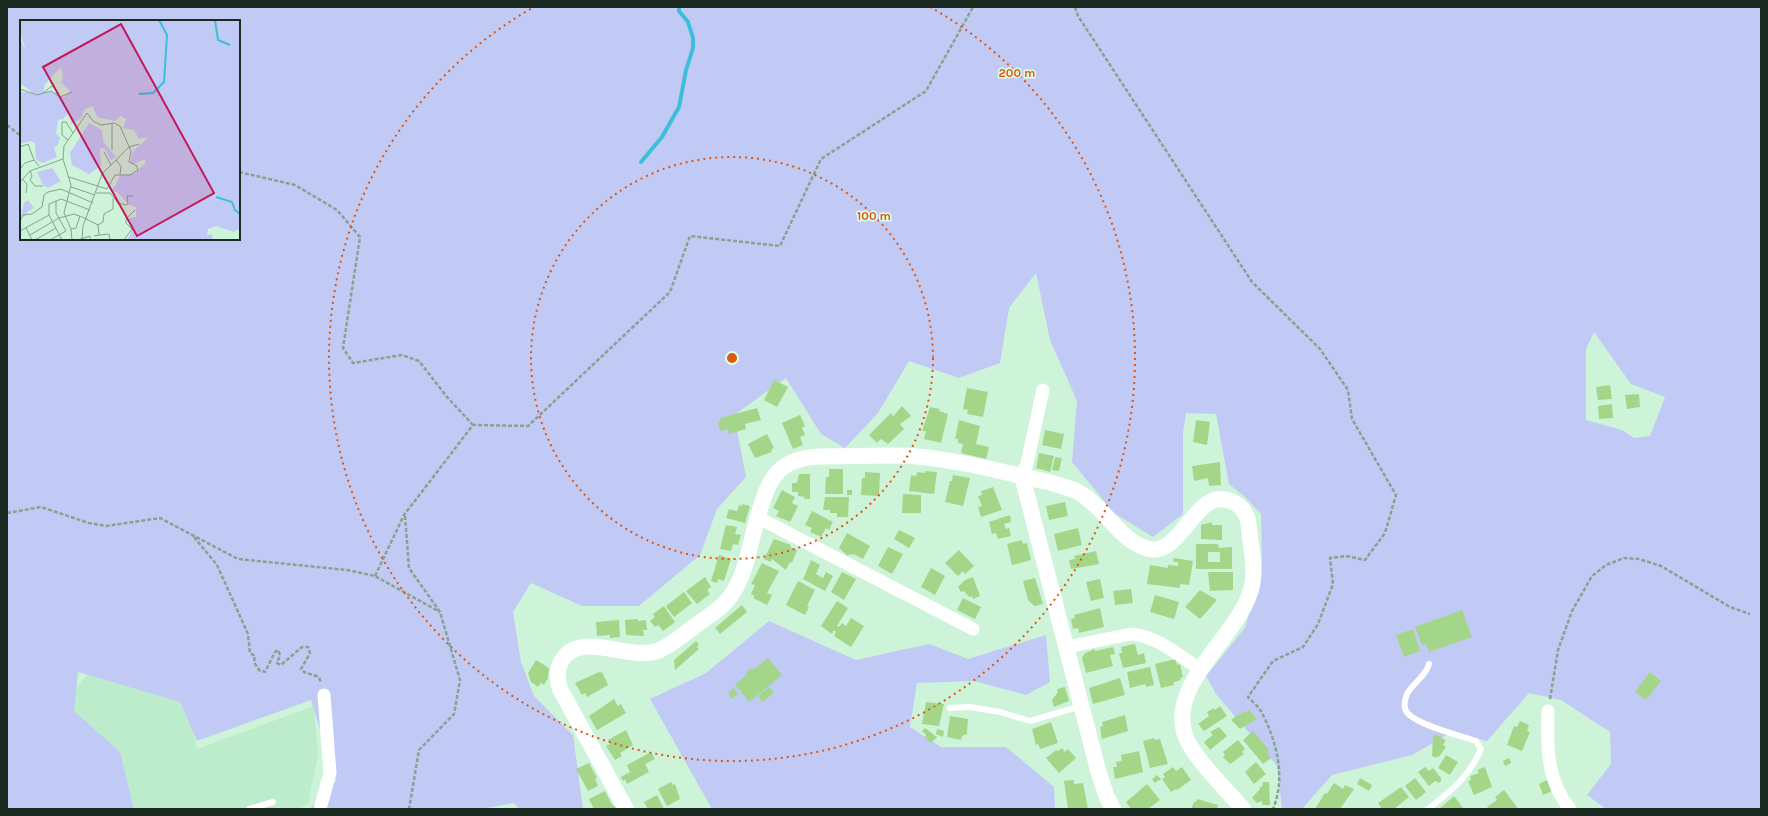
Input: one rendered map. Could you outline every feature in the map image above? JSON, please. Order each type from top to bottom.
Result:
[{"type":"street","points":[[1043,390],[1027,463],[1022,476],[1098,770],[1113,809]]},
{"type":"street","points":[[626,809],[560,689],[557,679],[559,665],[566,654],[578,647],[592,646],[642,654],[655,652],[668,646],[724,604],[734,591],[741,577],[757,517],[766,491],[775,476],[788,464],[810,457],[908,456],[945,460],[1022,476],[1076,491],[1088,498],[1131,540],[1146,548],[1158,550],[1168,546],[1200,508],[1214,501],[1229,501],[1241,507],[1247,517],[1254,566],[1254,582],[1242,612],[1201,670],[1186,696],[1182,715],[1184,732],[1191,748],[1243,809]]},
{"type":"street","points":[[757,517],[973,629]]},
{"type":"street","points":[[1067,647],[1131,634],[1142,635],[1154,640],[1201,670]]},
{"type":"street","points":[[320,809],[330,772],[324,695]]},
{"type":"street","points":[[1548,711],[1548,759],[1554,782],[1570,809]]},
{"type":"lane","points":[[1428,664],[1427,670],[1408,692],[1404,702],[1406,712],[1415,719],[1476,741],[1481,749],[1473,766],[1454,789],[1428,809]]},
{"type":"lane","points":[[950,708],[970,707],[1000,712],[1030,721],[1082,706]]},
{"type":"lane","points":[[250,809],[273,802]]},
{"type":"path","points":[[240,172],[295,184],[337,210],[360,237],[343,348],[353,362],[402,355],[419,361],[447,397],[473,424],[528,426],[670,292],[690,236],[780,246],[821,159],[926,91],[973,7]]},
{"type":"path","points":[[1075,7],[1083,22],[1252,282],[1320,349],[1348,390],[1352,419],[1396,495],[1385,533],[1365,560],[1346,556],[1330,558],[1333,584],[1318,624],[1303,648],[1273,661],[1248,697],[1262,711],[1274,741],[1280,775],[1277,800],[1273,809]]},
{"type":"path","points":[[7,125],[20,135]]},
{"type":"path","points":[[375,576],[404,515],[473,424]]},
{"type":"path","points":[[7,512],[41,507],[89,523],[106,526],[160,518],[238,559],[347,570],[375,576],[440,612]]},
{"type":"path","points":[[404,515],[409,568],[440,612],[460,680],[454,714],[419,750],[409,809]]},
{"type":"path","points":[[192,535],[217,565],[248,634],[250,653],[255,656],[254,662],[259,670],[265,672],[274,652],[278,650],[280,655],[277,663],[282,665],[302,647],[308,647],[310,653],[301,669],[304,672],[319,677],[324,695]]},
{"type":"path","points":[[1548,711],[1558,650],[1572,611],[1592,576],[1606,565],[1624,558],[1638,558],[1661,566],[1684,578],[1730,607],[1750,614]]},
{"type":"shaded area","points":[[7,7],[1761,7],[1761,809],[1606,809],[1587,795],[1611,764],[1610,732],[1561,700],[1529,693],[1487,741],[1452,732],[1412,755],[1332,775],[1302,809],[1282,809],[1277,766],[1216,694],[1206,676],[1245,628],[1262,565],[1261,514],[1244,496],[1229,484],[1216,414],[1186,413],[1183,433],[1183,514],[1153,537],[1114,513],[1072,462],[1077,401],[1050,340],[1036,273],[1009,308],[1000,363],[959,378],[909,361],[878,413],[845,448],[821,434],[786,378],[734,415],[746,477],[717,509],[700,555],[639,606],[582,606],[531,583],[513,612],[521,662],[534,696],[573,735],[583,809],[519,809],[514,803],[481,809],[310,809],[336,781],[311,700],[197,741],[180,702],[78,672],[74,711],[120,752],[134,809],[7,809]],"holes":[[[1594,332],[1631,384],[1665,397],[1650,436],[1634,438],[1622,430],[1586,420],[1586,349]]]},
{"type":"shaded area","points":[[769,621],[856,660],[929,644],[968,659],[1046,635],[1050,682],[1026,695],[974,681],[917,683],[910,727],[941,747],[1006,747],[1054,787],[1055,809],[712,809],[650,699],[706,673]]},
{"type":"shaded area","points":[[93,668],[184,695],[197,749],[314,706],[318,756],[308,804],[298,809],[134,809],[124,770],[62,705]]},
{"type":"building","points":[[774,380],[788,387],[777,407],[764,400]]},
{"type":"building","points":[[1610,385],[1612,399],[1598,400],[1596,387]]},
{"type":"building","points":[[967,388],[988,392],[983,417],[967,414],[968,410],[963,409]]},
{"type":"building","points":[[1639,394],[1640,407],[1627,409],[1625,395]]},
{"type":"building","points":[[1612,404],[1613,418],[1599,419],[1598,406]]},
{"type":"building","points":[[902,406],[911,416],[900,424],[904,429],[888,444],[881,439],[877,443],[869,435],[891,413],[894,417]]},
{"type":"building","points":[[930,407],[940,409],[939,411],[948,414],[941,443],[924,439],[926,431],[922,431]]},
{"type":"building","points":[[757,408],[761,420],[745,424],[746,429],[729,434],[728,429],[720,431],[718,422],[721,421],[720,418]]},
{"type":"building","points":[[800,415],[805,426],[802,428],[805,435],[800,437],[803,445],[793,449],[782,423]]},
{"type":"building","points":[[959,420],[980,426],[976,444],[989,447],[986,459],[961,453],[963,444],[958,443],[958,439],[955,439]]},
{"type":"building","points":[[1196,420],[1210,422],[1207,445],[1193,442]]},
{"type":"building","points":[[1045,430],[1064,434],[1061,449],[1042,445]]},
{"type":"building","points":[[767,434],[774,448],[771,450],[772,452],[755,458],[748,444]]},
{"type":"building","points":[[1039,453],[1054,456],[1050,472],[1036,468]]},
{"type":"building","points":[[1055,457],[1062,458],[1059,471],[1052,470]]},
{"type":"building","points":[[1220,462],[1221,485],[1209,486],[1208,478],[1194,481],[1192,466]]},
{"type":"building","points":[[829,469],[843,469],[843,494],[825,494],[826,477],[829,477]]},
{"type":"building","points":[[925,471],[937,472],[934,494],[909,491],[911,475],[916,476],[917,472],[925,473]]},
{"type":"building","points":[[865,472],[880,473],[879,496],[861,495],[862,478],[865,478]]},
{"type":"building","points":[[799,474],[810,474],[810,499],[804,499],[805,497],[798,496],[798,492],[792,492],[792,483],[797,483]]},
{"type":"building","points":[[953,475],[970,478],[963,506],[945,502]]},
{"type":"building","points":[[993,487],[1002,510],[981,517],[978,507],[982,506],[978,496],[982,495],[981,491]]},
{"type":"building","points":[[782,490],[795,497],[792,503],[798,506],[790,522],[776,516],[779,511],[773,508]]},
{"type":"building","points":[[847,490],[852,490],[852,495],[847,495]]},
{"type":"building","points":[[903,494],[921,495],[921,513],[902,513]]},
{"type":"building","points":[[825,497],[849,497],[848,517],[837,517],[837,513],[830,513],[830,510],[823,510]]},
{"type":"building","points":[[1065,502],[1068,516],[1049,520],[1046,506]]},
{"type":"building","points":[[742,504],[750,506],[745,523],[726,518],[729,509],[737,511],[739,505],[742,506]]},
{"type":"building","points":[[812,511],[833,522],[829,530],[826,528],[821,537],[810,532],[812,528],[805,525]]},
{"type":"building","points":[[1010,515],[1011,522],[1004,524],[1006,529],[1009,528],[1011,536],[998,539],[996,533],[992,534],[989,522]]},
{"type":"building","points":[[1212,522],[1212,525],[1222,525],[1222,540],[1201,539],[1201,525]]},
{"type":"building","points":[[726,525],[737,527],[735,534],[741,535],[738,545],[733,544],[731,551],[720,549]]},
{"type":"building","points":[[1078,528],[1082,545],[1058,551],[1054,534]]},
{"type":"building","points":[[899,530],[915,538],[909,548],[894,539]]},
{"type":"building","points":[[847,533],[870,546],[863,559],[853,554],[849,554],[848,556],[839,548]]},
{"type":"building","points":[[774,539],[791,545],[790,547],[797,550],[792,563],[790,562],[786,570],[772,559],[771,562],[764,559]]},
{"type":"building","points":[[1022,540],[1023,544],[1027,543],[1031,560],[1012,565],[1007,544]]},
{"type":"building","points":[[1196,544],[1218,544],[1219,548],[1232,547],[1232,569],[1196,569]],"holes":[[[1208,552],[1220,552],[1220,562],[1208,562]]]},
{"type":"building","points":[[888,547],[903,554],[892,574],[878,566]]},
{"type":"building","points":[[959,550],[974,566],[965,574],[963,571],[958,576],[945,563]]},
{"type":"building","points":[[1096,551],[1099,564],[1071,569],[1069,560],[1075,559],[1074,556]]},
{"type":"building","points":[[719,555],[731,559],[724,581],[718,579],[717,583],[711,581]]},
{"type":"building","points":[[1174,558],[1193,561],[1189,585],[1180,584],[1180,588],[1147,584],[1150,565],[1168,568],[1168,565],[1178,566],[1178,562],[1173,562]]},
{"type":"building","points":[[811,560],[820,565],[816,574],[823,578],[826,572],[833,576],[825,591],[803,579]]},
{"type":"building","points":[[762,563],[779,571],[767,593],[772,595],[767,605],[753,598],[755,596],[751,594],[755,585],[751,584]]},
{"type":"building","points":[[931,568],[945,576],[935,595],[921,587]]},
{"type":"building","points":[[842,572],[856,579],[844,600],[831,592]]},
{"type":"building","points":[[1208,572],[1233,572],[1233,590],[1210,591]]},
{"type":"building","points":[[705,577],[711,587],[707,590],[710,594],[697,604],[686,591]]},
{"type":"building","points":[[973,577],[980,596],[973,599],[972,596],[969,597],[964,591],[961,592],[958,587],[965,580]]},
{"type":"building","points":[[1035,578],[1043,604],[1034,606],[1028,600],[1023,581]]},
{"type":"building","points":[[1100,579],[1104,598],[1091,601],[1086,582]]},
{"type":"building","points":[[798,581],[815,590],[807,606],[809,607],[805,615],[786,605]]},
{"type":"building","points":[[1131,589],[1133,603],[1115,605],[1113,591]]},
{"type":"building","points":[[1200,590],[1217,600],[1200,619],[1185,607]]},
{"type":"building","points":[[684,592],[692,603],[674,617],[666,606]]},
{"type":"building","points":[[1155,595],[1179,602],[1174,619],[1150,612]]},
{"type":"building","points":[[963,598],[981,607],[975,619],[957,610]]},
{"type":"building","points":[[837,601],[848,608],[837,626],[839,627],[842,623],[846,626],[851,618],[864,626],[851,647],[834,636],[836,632],[834,630],[832,634],[821,626]]},
{"type":"building","points":[[742,605],[747,612],[720,634],[715,628]]},
{"type":"building","points":[[664,606],[675,622],[663,631],[658,625],[655,627],[650,621],[655,617],[653,614]]},
{"type":"building","points":[[1100,608],[1104,627],[1079,633],[1078,628],[1073,629],[1071,619],[1075,618],[1074,615]]},
{"type":"building","points":[[1462,610],[1472,637],[1429,652],[1426,644],[1422,645],[1415,627]]},
{"type":"building","points":[[638,619],[638,621],[646,620],[647,630],[643,630],[644,636],[626,635],[625,620]]},
{"type":"building","points":[[619,620],[620,637],[610,638],[610,635],[597,636],[596,622]]},
{"type":"building","points":[[1413,629],[1420,651],[1404,657],[1396,635]]},
{"type":"building","points":[[696,641],[699,644],[697,647],[699,649],[675,670],[674,660]]},
{"type":"building","points":[[1135,644],[1138,655],[1144,653],[1146,663],[1123,668],[1119,653],[1122,653],[1121,647]]},
{"type":"building","points":[[1113,647],[1115,654],[1110,655],[1113,666],[1086,673],[1082,658],[1085,653],[1095,649],[1095,651]]},
{"type":"building","points":[[768,658],[782,675],[749,702],[735,684],[747,675],[746,673],[751,668],[753,670]]},
{"type":"building","points":[[536,660],[549,668],[548,678],[544,685],[541,683],[538,687],[531,682],[528,673]]},
{"type":"building","points":[[1176,660],[1177,665],[1180,664],[1183,677],[1180,678],[1181,680],[1174,682],[1174,685],[1161,688],[1155,664]]},
{"type":"building","points":[[1150,667],[1154,685],[1146,687],[1145,684],[1130,688],[1127,672]]},
{"type":"building","points":[[602,672],[608,685],[587,697],[585,693],[582,695],[575,683]]},
{"type":"building","points":[[1650,672],[1661,681],[1646,700],[1635,692]]},
{"type":"building","points":[[1120,678],[1125,695],[1093,704],[1089,688]]},
{"type":"building","points":[[769,687],[774,693],[762,702],[758,696]]},
{"type":"building","points":[[1065,687],[1069,701],[1054,707],[1052,700],[1058,692],[1057,689]]},
{"type":"building","points":[[733,688],[738,694],[732,699],[728,693]]},
{"type":"building","points":[[614,699],[618,706],[621,704],[626,713],[597,730],[589,716]]},
{"type":"building","points":[[926,702],[944,704],[939,726],[922,724]]},
{"type":"building","points":[[1220,706],[1227,716],[1204,731],[1198,724],[1209,716],[1207,712],[1214,708],[1215,710]]},
{"type":"building","points":[[1249,710],[1257,719],[1240,729],[1231,720],[1244,711],[1245,713]]},
{"type":"building","points":[[1125,715],[1128,731],[1102,739],[1100,727],[1103,726],[1102,722]]},
{"type":"building","points":[[950,716],[968,719],[967,734],[962,736],[961,740],[947,737]]},
{"type":"building","points":[[1520,721],[1529,725],[1527,731],[1530,732],[1522,751],[1507,745],[1514,726],[1517,727]]},
{"type":"building","points":[[1051,722],[1058,743],[1040,749],[1038,744],[1036,745],[1032,729]]},
{"type":"building","points":[[1219,727],[1227,736],[1210,750],[1204,742],[1213,735],[1210,732]]},
{"type":"building","points":[[925,728],[937,737],[931,743],[925,738],[926,735],[922,731]]},
{"type":"building","points":[[937,729],[944,731],[943,737],[936,734]]},
{"type":"building","points":[[626,730],[633,745],[620,753],[622,756],[615,760],[606,746],[610,744],[608,740]]},
{"type":"building","points":[[1253,731],[1269,750],[1267,752],[1271,758],[1263,764],[1243,740]]},
{"type":"building","points":[[1434,734],[1446,740],[1443,745],[1446,747],[1439,757],[1437,756],[1436,758],[1432,756]]},
{"type":"building","points":[[1154,738],[1155,740],[1160,739],[1168,764],[1150,768],[1143,741]]},
{"type":"building","points":[[1238,740],[1245,749],[1242,752],[1244,754],[1230,764],[1223,757],[1225,755],[1223,752]]},
{"type":"building","points":[[1062,748],[1065,752],[1068,749],[1076,758],[1059,773],[1046,758],[1056,750],[1058,751]]},
{"type":"building","points":[[1139,751],[1143,772],[1115,779],[1113,767],[1117,767],[1116,762],[1122,761],[1121,755]]},
{"type":"building","points":[[651,752],[655,759],[645,764],[649,772],[627,784],[625,779],[623,781],[621,777],[630,772],[627,765]]},
{"type":"building","points":[[1446,755],[1458,762],[1450,775],[1438,768]]},
{"type":"building","points":[[1509,758],[1511,763],[1505,766],[1503,761]]},
{"type":"building","points":[[1256,762],[1266,774],[1254,784],[1245,772]]},
{"type":"building","points":[[589,763],[597,778],[595,779],[598,786],[588,791],[576,769]]},
{"type":"building","points":[[1173,767],[1176,771],[1182,767],[1191,780],[1177,790],[1176,789],[1171,792],[1162,779],[1165,777],[1163,774]]},
{"type":"building","points":[[1425,767],[1429,771],[1433,768],[1441,778],[1439,783],[1435,781],[1429,786],[1418,772]]},
{"type":"building","points":[[1485,767],[1492,787],[1474,795],[1468,781],[1471,780],[1470,776],[1479,773],[1477,770]]},
{"type":"building","points":[[1157,775],[1161,779],[1155,783],[1152,779]]},
{"type":"building","points":[[1360,778],[1372,785],[1369,791],[1357,784]]},
{"type":"building","points":[[1415,778],[1426,792],[1416,800],[1405,786]]},
{"type":"building","points":[[1074,780],[1074,784],[1083,783],[1088,809],[1068,809],[1064,781]]},
{"type":"building","points":[[1547,780],[1552,791],[1543,795],[1539,784]]},
{"type":"building","points":[[671,782],[673,785],[675,784],[680,799],[667,806],[658,789]]},
{"type":"building","points":[[1263,782],[1269,782],[1270,805],[1262,805],[1262,801],[1257,803],[1252,798],[1260,789],[1259,787],[1262,787]]},
{"type":"building","points":[[1334,783],[1343,789],[1345,785],[1354,789],[1340,809],[1315,809],[1325,793],[1327,794]]},
{"type":"building","points":[[1147,784],[1160,800],[1148,809],[1131,809],[1126,802]]},
{"type":"building","points":[[1401,787],[1409,797],[1394,809],[1382,809],[1378,803]]},
{"type":"building","points":[[1504,790],[1517,807],[1515,809],[1489,809],[1487,807],[1497,800],[1495,797]]},
{"type":"building","points":[[605,791],[611,803],[617,809],[594,809],[589,799]]},
{"type":"building","points":[[657,795],[664,809],[648,809],[644,802]]},
{"type":"building","points":[[1454,796],[1464,809],[1439,809]]},
{"type":"building","points":[[1197,799],[1218,805],[1217,809],[1191,809]]},
{"type":"waterway","points":[[641,162],[662,137],[679,107],[686,70],[693,48],[693,38],[688,22],[679,11],[679,7]]}]
